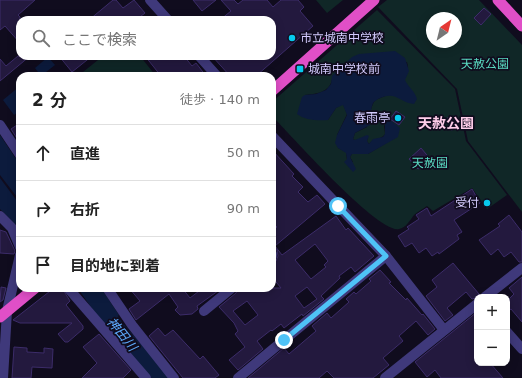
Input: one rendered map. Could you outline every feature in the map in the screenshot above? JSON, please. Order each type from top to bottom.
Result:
[{"type":"highway","points":[[276,87],[374,0]]},
{"type":"highway","points":[[498,0],[522,26]]},
{"type":"highway","points":[[3,315],[30,292]]},
{"type":"street","points":[[150,0],[164,16]]},
{"type":"street","points":[[203,60],[213,72]]},
{"type":"street","points":[[0,125],[16,149]]},
{"type":"street","points":[[276,140],[386,256],[444,330]]},
{"type":"street","points":[[0,216],[12,228],[16,238]]},
{"type":"street","points":[[238,378],[386,256]]},
{"type":"street","points":[[489,294],[522,268]]},
{"type":"street","points":[[3,378],[3,315],[16,269]]},
{"type":"street","points":[[71,292],[146,378]]},
{"type":"street","points":[[110,292],[132,325],[174,378]]},
{"type":"street","points":[[204,311],[227,292]]},
{"type":"street","points":[[385,378],[474,306]]},
{"type":"street","points":[[510,335],[522,349]]},
{"type":"green space","points":[[316,0],[343,0],[327,13]]},
{"type":"green space","name":"天赦公園","points":[[387,0],[479,0],[522,45],[522,212],[468,141],[457,89],[378,7]]},
{"type":"green space","name":"天赦園","points":[[377,10],[455,89],[466,141],[507,195],[487,209],[472,188],[433,211],[427,206],[415,214],[406,225],[399,229],[388,226],[373,216],[354,200],[276,120],[276,98]],"holes":[[[407,62],[407,73],[399,86],[374,102],[367,127],[355,133],[353,139],[368,138],[367,141],[369,144],[385,134],[384,125],[398,136],[368,154],[352,154],[350,157],[353,162],[347,160],[346,152],[338,148],[337,135],[347,114],[343,104],[336,108],[328,120],[305,95],[319,93],[328,88],[331,84],[333,75]]]},
{"type":"green space","points":[[98,60],[143,60],[153,72],[83,72]]},
{"type":"water","points":[[395,51],[405,58],[409,71],[405,80],[417,99],[414,104],[393,96],[389,96],[378,99],[374,102],[371,108],[370,125],[355,133],[353,139],[355,140],[367,135],[369,136],[367,141],[369,144],[373,139],[383,137],[385,134],[385,121],[389,119],[400,128],[398,137],[368,154],[352,154],[350,157],[356,169],[353,172],[344,162],[347,159],[346,153],[338,148],[335,143],[337,135],[347,115],[343,105],[336,108],[328,120],[311,120],[303,118],[297,114],[302,97],[326,90],[331,84],[332,76],[352,57],[359,54]]},
{"type":"water","points":[[44,60],[51,60],[55,65],[46,72],[38,72],[35,68]]},
{"type":"water","points":[[16,89],[16,114],[14,115],[3,100]]},
{"type":"water","points":[[0,135],[16,159],[16,196],[0,175]]},
{"type":"water","points":[[0,178],[16,200],[16,223],[0,209]]},
{"type":"water","points":[[83,292],[104,292],[119,315],[106,324]]},
{"type":"building","points":[[0,0],[35,0],[18,15],[19,16],[16,16],[16,38],[5,26],[0,30]]},
{"type":"building","points":[[113,0],[116,0],[123,8],[134,0],[145,13],[141,16],[94,16]]},
{"type":"building","points":[[193,0],[216,0],[202,11]]},
{"type":"building","points":[[221,0],[234,0],[238,4],[243,0],[267,0],[273,7],[281,0],[298,0],[304,7],[300,11],[313,26],[276,58],[276,16],[225,16],[231,11]]},
{"type":"building","points":[[484,8],[491,14],[481,25],[474,18]]},
{"type":"building","points":[[16,58],[16,60],[25,60],[0,81],[0,59],[6,66]]},
{"type":"building","points":[[62,60],[87,60],[72,72]]},
{"type":"building","points":[[148,60],[187,60],[192,66],[196,63],[203,72],[158,72]]},
{"type":"building","points":[[216,60],[274,60],[261,72],[226,72]]},
{"type":"building","name":"春雨亭","points":[[396,111],[405,117],[399,125],[390,119]]},
{"type":"building","points":[[456,116],[459,128],[451,130],[447,118]]},
{"type":"building","points":[[16,126],[16,137],[11,129]]},
{"type":"building","points":[[421,148],[431,160],[418,169],[409,159]]},
{"type":"building","points":[[276,154],[294,174],[292,176],[303,187],[298,192],[308,202],[317,195],[325,204],[276,245]]},
{"type":"building","points":[[472,189],[480,203],[454,220],[462,232],[457,235],[459,239],[439,254],[438,252],[432,256],[426,248],[419,253],[412,243],[405,247],[398,236],[409,229],[407,227],[419,219],[416,215],[427,208],[431,216]]},
{"type":"building","points":[[509,215],[522,232],[522,262],[519,262],[511,252],[504,257],[498,249],[491,255],[479,240],[500,226],[498,224]]},
{"type":"building","points":[[336,216],[346,230],[348,228],[374,256],[355,272],[351,267],[339,276],[340,278],[321,296],[324,299],[303,316],[302,314],[284,328],[281,324],[257,341],[263,349],[238,370],[229,360],[245,347],[235,334],[238,331],[234,323],[219,307],[236,292],[276,292],[276,288],[281,288],[276,282],[276,247],[282,255]],"holes":[[[315,244],[328,261],[324,265],[326,267],[311,279],[295,260]],[[307,287],[317,299],[304,308],[295,296]],[[247,301],[258,315],[245,325],[233,311]]]},
{"type":"building","points":[[0,230],[6,232],[15,251],[14,254],[0,253]]},
{"type":"building","points":[[453,263],[479,294],[474,294],[474,298],[472,299],[466,292],[447,308],[453,315],[445,321],[426,296],[437,287],[432,280]]},
{"type":"building","points":[[380,270],[391,282],[389,283],[406,300],[407,298],[422,315],[423,314],[435,329],[428,335],[416,321],[399,336],[403,341],[383,358],[389,365],[373,378],[334,378],[327,371],[319,378],[248,378],[284,348],[289,354],[316,331],[312,326],[327,313],[331,318],[349,302],[346,299],[354,292],[356,294],[371,281],[369,279]]},
{"type":"building","points":[[522,277],[522,322],[511,309],[510,310],[510,298],[514,294],[509,288]]},
{"type":"building","points":[[1,287],[6,288],[3,300],[0,302]]},
{"type":"building","points":[[49,292],[64,292],[70,301],[66,305],[83,326],[83,329],[68,342],[65,342],[58,334],[72,323],[20,323],[13,320]]},
{"type":"building","points":[[132,292],[185,292],[190,298],[198,292],[216,292],[197,306],[198,309],[192,314],[180,315],[175,310],[178,307],[169,294],[136,320],[129,309],[140,301]]},
{"type":"building","points":[[474,314],[474,366],[493,366],[503,378],[441,378],[435,370],[427,377],[415,362]]},
{"type":"building","points":[[158,328],[165,336],[173,330],[200,359],[203,356],[219,375],[215,378],[183,378],[149,336]]},
{"type":"building","points":[[99,334],[131,370],[123,378],[82,378],[97,363],[83,347]]},
{"type":"building","points":[[14,347],[27,348],[27,352],[44,353],[44,348],[53,349],[52,368],[32,367],[31,378],[12,378]]},
{"type":"waterway","name":"神田川","points":[[91,292],[115,327],[160,378]]},
{"type":"place","name":"市立城南中学校","points":[[292,38]]},
{"type":"place","name":"城南中学校前","points":[[300,69]]},
{"type":"place","name":"春雨亭","points":[[398,118]]},
{"type":"place","name":"受付","points":[[487,203]]},
{"type":"district","name":"天赦公園","points":[[446,123]]},
{"type":"route","points":[[284,340],[386,256],[338,206]]}]
